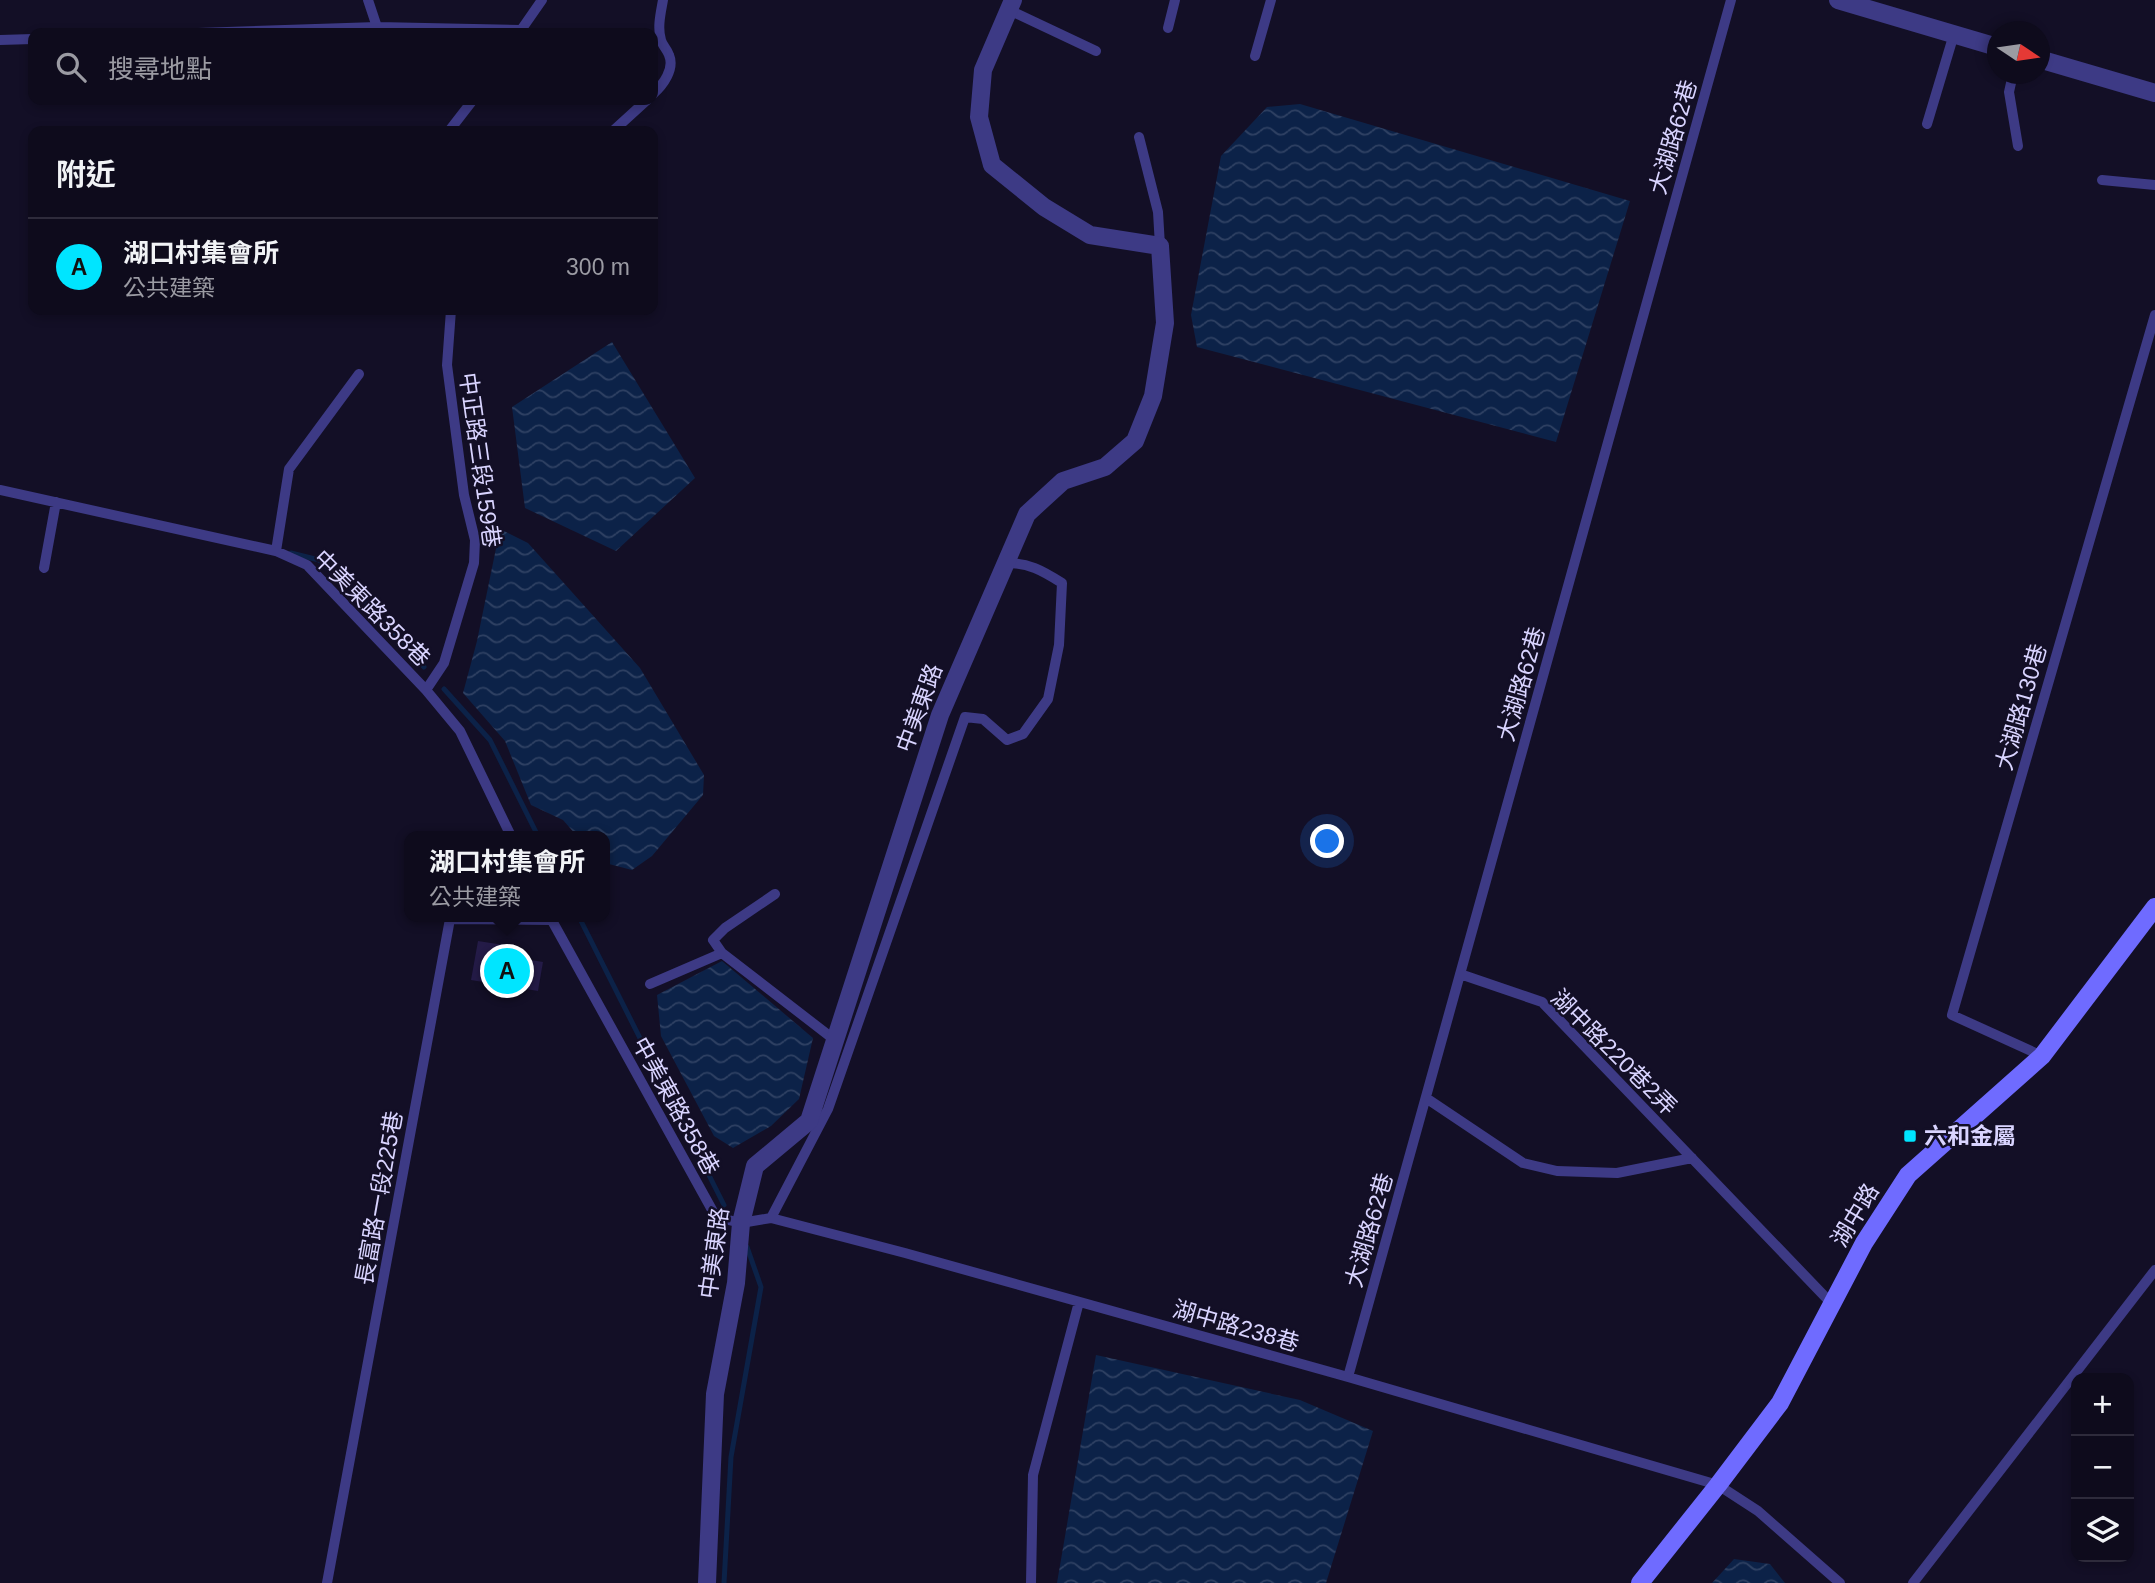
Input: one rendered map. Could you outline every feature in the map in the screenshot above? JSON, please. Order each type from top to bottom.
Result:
[{"type":"street","points":[[1838,0],[1987,44]]},
{"type":"street","points":[[1011,5],[982,70],[979,117],[992,165],[1044,207],[1090,235],[1160,246]]},
{"type":"street","points":[[2050,62],[2155,93]]},
{"type":"street","name":"中美東路","points":[[706,1583],[715,1394],[736,1283],[741,1223],[755,1166],[809,1121],[940,715],[1027,514],[1063,481],[1105,467],[1135,441],[1153,396],[1165,323],[1160,246]]},
{"type":"street","name":"湖中路","points":[[1640,1583],[1780,1403],[1864,1243],[1908,1175],[2042,1056],[2155,906]]},
{"type":"lane","points":[[368,0],[377,27]]},
{"type":"lane","points":[[523,28],[542,0]]},
{"type":"lane","points":[[658,90],[671,66],[670,56],[661,41],[659,29],[663,0]]},
{"type":"lane","points":[[1168,28],[1175,0]]},
{"type":"lane","points":[[1255,56],[1271,0]]},
{"type":"lane","name":"大湖路62巷","points":[[1348,1377],[1731,0]]},
{"type":"lane","points":[[1011,5],[1096,51]]},
{"type":"lane","points":[[347,28],[406,28]]},
{"type":"lane","points":[[1927,124],[1954,34]]},
{"type":"lane","points":[[0,40],[28,39]]},
{"type":"lane","points":[[2011,84],[2010,92],[2018,146]]},
{"type":"lane","points":[[453,126],[468,105]]},
{"type":"lane","points":[[618,126],[642,105]]},
{"type":"lane","points":[[1139,138],[1158,212],[1160,246]]},
{"type":"lane","points":[[2102,180],[2155,185]]},
{"type":"lane","name":"大湖路130巷","points":[[2042,1056],[1952,1015],[2155,314]]},
{"type":"lane","name":"中正路三段159巷","points":[[426,690],[444,663],[474,563],[475,540],[464,495],[447,365],[451,315]]},
{"type":"lane","points":[[276,551],[289,469],[359,374]]},
{"type":"lane","name":"中美東路358巷","points":[[0,490],[276,551],[307,565],[426,690],[460,731],[509,831]]},
{"type":"lane","points":[[44,568],[56,502]]},
{"type":"lane","points":[[771,1218],[828,1109],[965,717],[983,719],[1007,740],[1023,734],[1048,699],[1059,645],[1062,583],[1040,569],[1020,562],[1004,564]]},
{"type":"lane","points":[[775,894],[724,928],[713,940],[722,953],[836,1041]]},
{"type":"lane","name":"長富路一段225巷","points":[[327,1583],[449,922]]},
{"type":"lane","name":"中美東路358巷","points":[[552,922],[716,1217],[741,1223]]},
{"type":"lane","points":[[650,985],[722,953]]},
{"type":"lane","name":"湖中路220巷2弄","points":[[1460,974],[1542,1002],[1832,1304]]},
{"type":"lane","points":[[1426,1098],[1523,1164],[1557,1171],[1618,1173],[1692,1158]]},
{"type":"lane","name":"湖中路238巷","points":[[741,1223],[771,1218],[1348,1377],[1718,1485],[1758,1511],[1840,1583]]},
{"type":"lane","points":[[1913,1583],[2155,1270]]},
{"type":"lane","points":[[1031,1583],[1033,1475],[1079,1302]]},
{"type":"water","points":[[1300,104],[1630,201],[1556,442],[1197,347],[1191,315],[1221,156],[1267,107]]},
{"type":"water","points":[[612,342],[695,478],[616,551],[525,508],[512,407]]},
{"type":"water","points":[[500,529],[528,543],[640,668],[704,775],[703,795],[652,856],[632,870],[610,864],[610,831],[573,831],[563,820],[531,805],[505,741],[463,693],[477,641]]},
{"type":"water","points":[[722,961],[813,1038],[799,1099],[771,1126],[733,1148],[714,1136],[661,1036],[657,995]]},
{"type":"water","points":[[1096,1355],[1300,1400],[1373,1431],[1326,1583],[1057,1583]]},
{"type":"water","points":[[1734,1559],[1770,1564],[1785,1583],[1712,1583]]},
{"type":"building","points":[[478,941],[510,946],[508,956],[543,962],[538,991],[471,980]]},
{"type":"waterway","points":[[291,553],[319,560],[358,594],[424,667]]},
{"type":"waterway","points":[[444,689],[490,740],[536,831]]},
{"type":"waterway","points":[[582,922],[724,1205]]},
{"type":"waterway","points":[[724,1583],[731,1457],[761,1287],[747,1247]]},
{"type":"place","name":"湖口村集會所","points":[[507,971]]},
{"type":"place","name":"六和金屬","points":[[1910,1136]]}]
